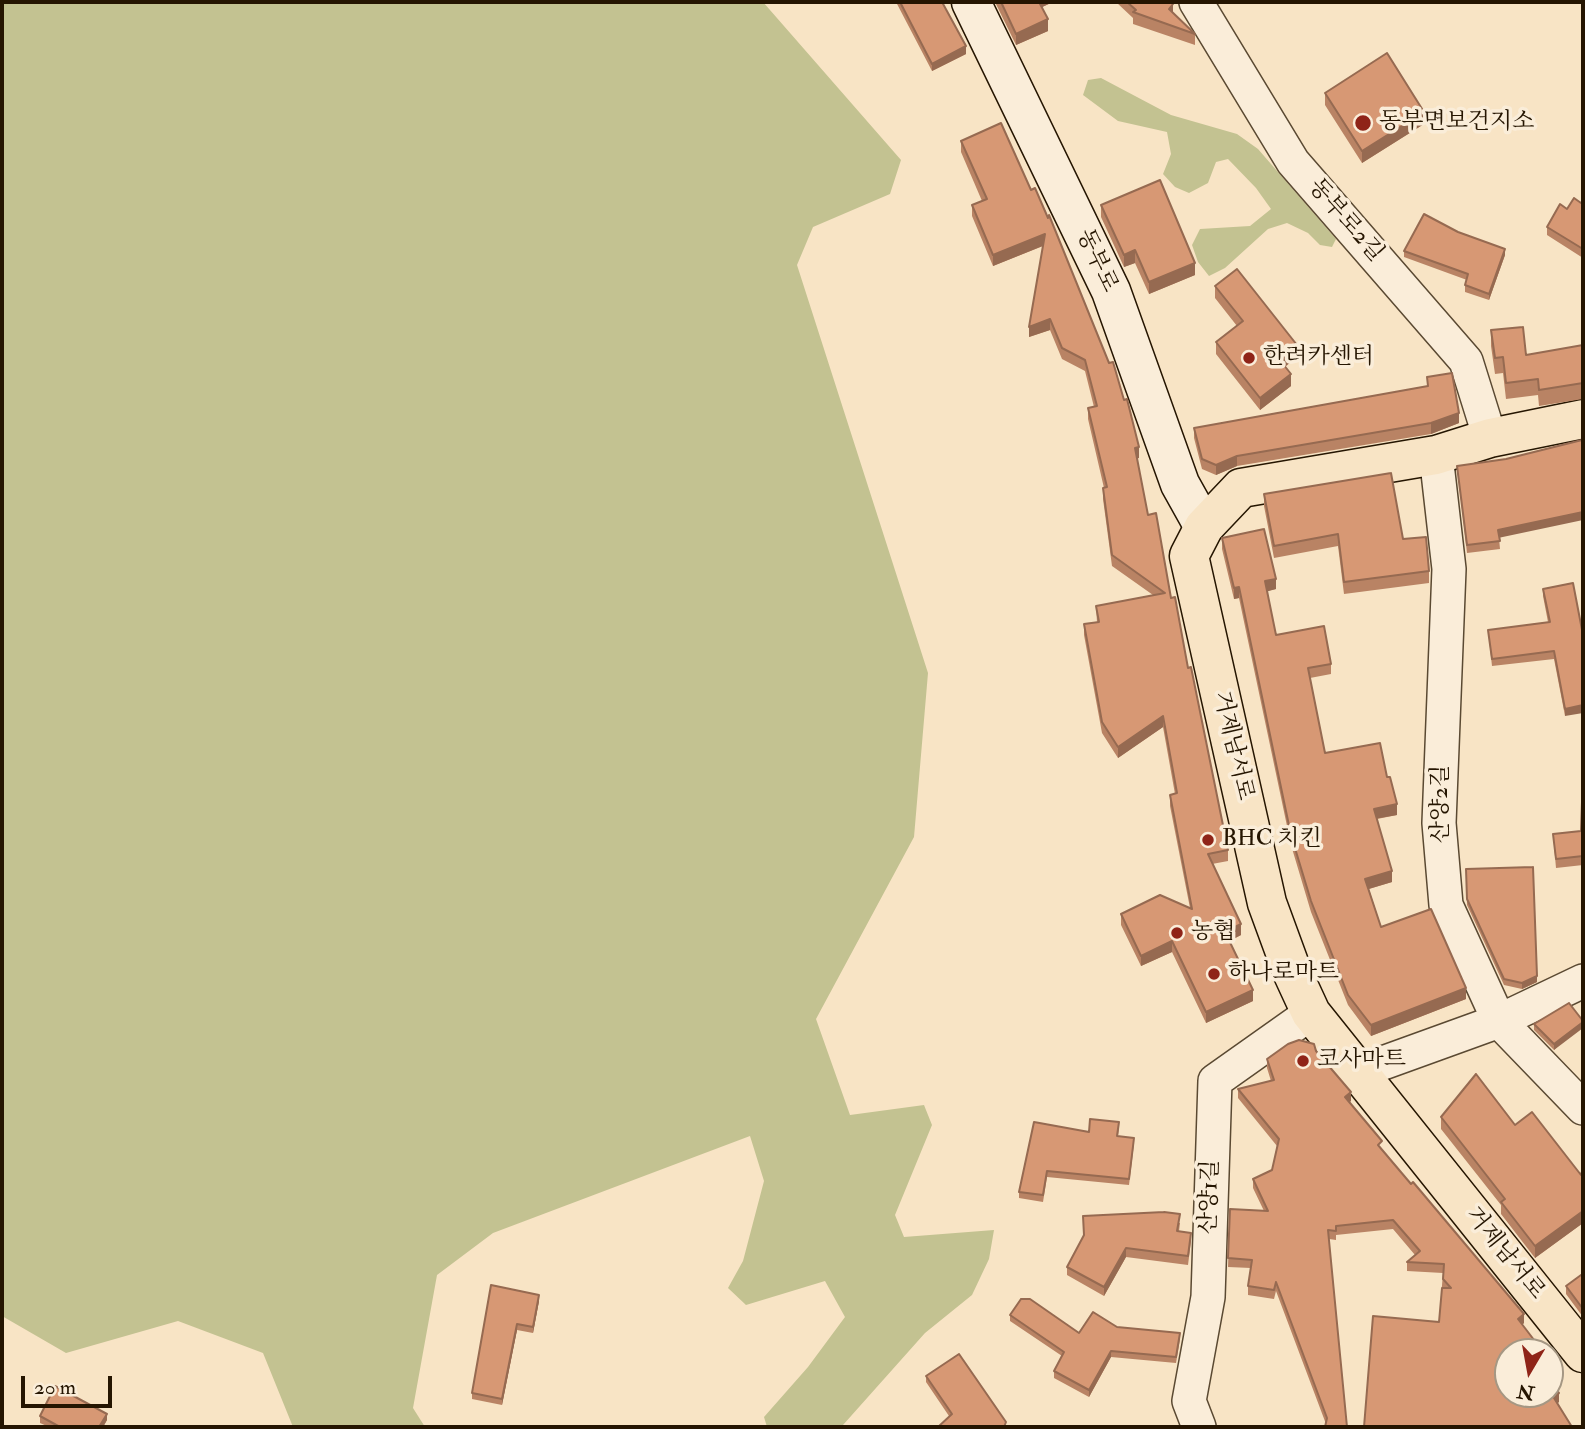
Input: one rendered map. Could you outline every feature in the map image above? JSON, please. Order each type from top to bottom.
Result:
[{"type":"main road","name":"거제남서로","points":[[1583,419],[1490,438],[1436,455],[1241,488],[1204,527],[1189,556],[1268,903],[1293,974],[1311,1013],[1583,1353]]},
{"type":"street","name":"동부로","points":[[971,2],[1111,291],[1180,484],[1204,527]]},
{"type":"street","name":"동부로2길","points":[[1196,2],[1293,162],[1466,361],[1490,438]]},
{"type":"street","name":"산양2길","points":[[1436,455],[1449,569],[1439,823],[1446,905],[1499,1021],[1583,1108]]},
{"type":"street","points":[[1358,1072],[1499,1021],[1583,981]]},
{"type":"street","name":"산양1길","points":[[1199,1427],[1189,1401],[1208,1297],[1215,1082],[1311,1013]]},
{"type":"shaded area","points":[[2,2],[763,2],[901,160],[890,194],[813,227],[797,265],[928,673],[914,837],[816,1019],[850,1115],[924,1105],[932,1125],[895,1215],[904,1237],[994,1230],[989,1259],[972,1295],[925,1333],[843,1425],[767,1427],[764,1417],[808,1367],[845,1317],[825,1281],[746,1305],[728,1288],[743,1261],[764,1181],[750,1136],[493,1233],[437,1275],[413,1408],[425,1427],[293,1427],[263,1353],[178,1321],[66,1353],[2,1316]]},
{"type":"shaded area","points":[[1101,78],[1171,115],[1237,134],[1258,149],[1336,239],[1332,247],[1320,245],[1308,233],[1287,223],[1268,229],[1225,268],[1209,276],[1198,262],[1192,245],[1200,229],[1250,226],[1271,209],[1256,188],[1228,159],[1216,162],[1208,183],[1189,193],[1175,187],[1163,174],[1171,154],[1167,132],[1118,121],[1083,95],[1088,80]]},
{"type":"building","points":[[900,2],[942,2],[966,46],[932,64]]},
{"type":"building","points":[[1001,2],[1039,2],[1048,19],[1016,34]]},
{"type":"building","points":[[1127,2],[1171,2],[1173,4],[1169,9],[1195,34],[1133,12],[1136,10]]},
{"type":"building","points":[[1387,53],[1424,112],[1362,151],[1325,93]]},
{"type":"building","points":[[1001,123],[1031,190],[1035,188],[1048,218],[1049,215],[1109,363],[1113,362],[1124,400],[1127,399],[1139,447],[1135,448],[1148,515],[1156,513],[1171,598],[1175,597],[1188,668],[1191,667],[1228,850],[1208,854],[1241,924],[1225,932],[1253,990],[1206,1012],[1172,941],[1141,956],[1121,914],[1160,895],[1192,909],[1170,795],[1177,793],[1163,716],[1118,747],[1102,722],[1084,624],[1099,622],[1096,606],[1165,593],[1112,555],[1103,488],[1107,487],[1088,408],[1097,406],[1085,360],[1062,348],[1050,319],[1029,327],[1045,234],[993,255],[972,205],[987,199],[961,141]]},
{"type":"building","points":[[1160,180],[1195,263],[1149,282],[1135,250],[1124,255],[1101,205]]},
{"type":"building","points":[[1574,198],[1581,203],[1583,200],[1583,249],[1547,227],[1560,204],[1567,209]]},
{"type":"building","points":[[1424,214],[1458,232],[1505,249],[1489,294],[1465,285],[1468,274],[1404,251]]},
{"type":"building","points":[[1237,269],[1297,345],[1279,359],[1291,374],[1260,398],[1216,342],[1243,321],[1215,286]]},
{"type":"building","points":[[1523,327],[1526,355],[1583,345],[1583,383],[1539,390],[1538,379],[1506,383],[1503,357],[1495,358],[1491,330]]},
{"type":"building","points":[[1452,373],[1459,413],[1431,423],[1237,456],[1216,465],[1202,459],[1194,428],[1428,386],[1427,377]]},
{"type":"building","points":[[1582,440],[1583,512],[1498,530],[1500,541],[1467,545],[1457,466],[1506,459]]},
{"type":"building","points":[[1391,473],[1403,539],[1426,537],[1429,571],[1344,582],[1338,534],[1274,546],[1264,494]]},
{"type":"building","points":[[1264,529],[1276,579],[1265,581],[1276,635],[1324,626],[1331,664],[1308,668],[1325,753],[1380,743],[1387,777],[1390,777],[1397,804],[1374,809],[1392,871],[1365,879],[1381,927],[1431,909],[1466,988],[1371,1025],[1348,995],[1311,901],[1291,835],[1239,587],[1234,588],[1222,538]]},
{"type":"building","points":[[1573,583],[1583,635],[1583,705],[1565,709],[1554,651],[1492,659],[1488,630],[1550,622],[1543,589]]},
{"type":"building","points":[[1583,773],[1583,856],[1556,859],[1553,834],[1581,831]]},
{"type":"building","points":[[1533,867],[1537,976],[1522,983],[1504,979],[1467,899],[1466,869]]},
{"type":"building","points":[[1569,1003],[1583,1022],[1554,1044],[1534,1024]]},
{"type":"building","points":[[1299,1040],[1314,1044],[1316,1051],[1351,1092],[1345,1097],[1382,1141],[1378,1145],[1411,1184],[1413,1182],[1524,1314],[1518,1319],[1533,1338],[1494,1338],[1494,1408],[1560,1408],[1572,1427],[1364,1427],[1373,1316],[1439,1322],[1442,1288],[1451,1288],[1443,1279],[1444,1264],[1407,1262],[1420,1251],[1393,1220],[1336,1226],[1336,1231],[1328,1230],[1347,1427],[1325,1427],[1327,1418],[1276,1282],[1274,1290],[1248,1286],[1252,1260],[1228,1258],[1230,1209],[1268,1211],[1253,1179],[1272,1170],[1279,1139],[1238,1089],[1274,1080],[1267,1059],[1288,1044]]},
{"type":"building","points":[[1476,1074],[1515,1125],[1532,1112],[1581,1175],[1583,1168],[1583,1211],[1535,1246],[1501,1202],[1505,1199],[1441,1117]]},
{"type":"building","points":[[1090,1119],[1119,1122],[1117,1136],[1134,1138],[1129,1179],[1047,1171],[1043,1195],[1019,1192],[1034,1122],[1089,1132]]},
{"type":"building","points":[[1164,1212],[1180,1214],[1177,1231],[1191,1233],[1188,1256],[1126,1248],[1104,1287],[1067,1267],[1084,1235],[1083,1216]]},
{"type":"building","points":[[1583,1275],[1583,1309],[1566,1286]]},
{"type":"building","points":[[491,1285],[539,1295],[533,1327],[517,1324],[502,1399],[472,1393]]},
{"type":"building","points":[[1021,1299],[1030,1299],[1079,1333],[1093,1312],[1117,1327],[1180,1333],[1176,1357],[1111,1351],[1089,1390],[1054,1371],[1064,1352],[1010,1315]]},
{"type":"building","points":[[959,1354],[1006,1422],[1004,1427],[938,1427],[952,1414],[926,1376]]},
{"type":"building","points":[[55,1386],[107,1414],[99,1427],[60,1427],[40,1416]]},
{"type":"place","name":"동부면보건지소","points":[[1363,123]]},
{"type":"place","name":"한려카센터","points":[[1249,358]]},
{"type":"place","name":"BHC 치킨","points":[[1208,840]]},
{"type":"place","name":"농협","points":[[1177,933]]},
{"type":"place","name":"하나로마트","points":[[1214,974]]},
{"type":"place","name":"코사마트","points":[[1303,1061]]}]
